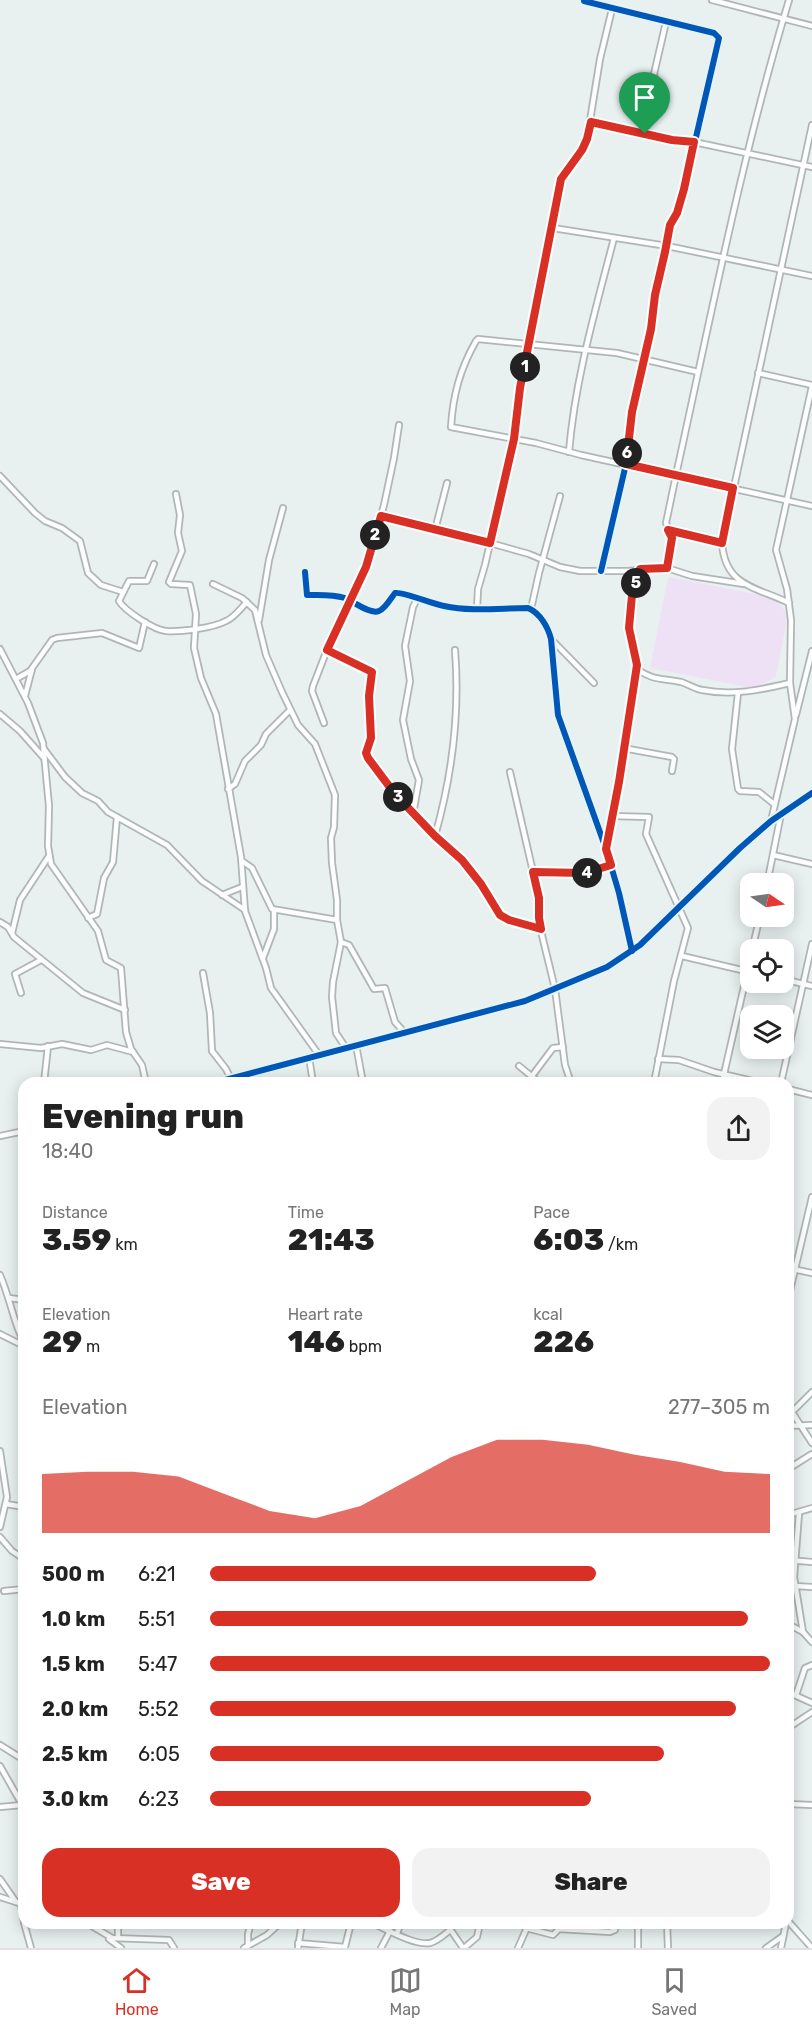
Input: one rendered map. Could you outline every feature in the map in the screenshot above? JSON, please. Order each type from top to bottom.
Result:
[{"type":"street","points":[[712,0],[730,2],[783,20],[812,26]]},
{"type":"street","points":[[667,568],[672,538],[666,523],[698,372],[748,153],[789,0]]},
{"type":"street","points":[[584,1],[716,34],[719,38],[684,189],[677,213],[670,225],[655,295],[651,329],[632,412],[626,464],[601,571]]},
{"type":"street","points":[[477,609],[478,589],[514,439],[520,388],[561,179],[582,150],[587,139],[600,59],[612,9]]},
{"type":"street","points":[[645,134],[656,81],[654,74],[666,22]]},
{"type":"street","points":[[591,122],[812,167]]},
{"type":"street","points":[[744,584],[728,569],[722,553],[722,543],[812,125]]},
{"type":"street","points":[[553,228],[667,246],[812,276]]},
{"type":"street","points":[[569,452],[586,349],[614,238]]},
{"type":"street","points":[[698,372],[617,353],[477,340],[461,370],[453,401],[451,427],[812,506]]},
{"type":"street","points":[[758,373],[812,386],[776,550],[791,620],[790,683],[795,719]]},
{"type":"street","points":[[324,723],[312,688],[366,567],[381,516],[399,425]]},
{"type":"street","points":[[0,476],[35,513],[80,541],[88,573],[103,586],[123,592]]},
{"type":"street","points":[[435,530],[447,483]]},
{"type":"street","points":[[176,494],[180,516],[178,533],[182,551],[169,582],[190,585],[196,614],[194,645],[196,663],[216,714],[242,861],[245,911],[263,958],[271,988],[319,1055]]},
{"type":"street","points":[[531,609],[560,496]]},
{"type":"street","points":[[259,621],[269,560],[282,508]]},
{"type":"street","points":[[381,516],[490,543],[560,567],[580,571],[667,568],[692,576],[744,584],[789,603]]},
{"type":"street","points":[[668,530],[722,543]]},
{"type":"street","points":[[154,564],[147,581],[130,580],[119,604],[145,622],[162,630],[196,629],[226,622],[247,602]]},
{"type":"street","points":[[606,849],[637,669],[629,628],[632,595],[640,569]]},
{"type":"street","points":[[305,572],[307,595],[324,594],[377,612],[397,592],[445,607],[531,609],[545,624],[551,639],[558,715],[606,849],[632,951]]},
{"type":"street","points":[[213,584],[226,589],[252,606],[259,621],[266,655],[290,710],[298,725],[315,744],[335,795],[334,827],[331,838],[337,920],[341,942],[332,997],[336,1033],[346,1048]]},
{"type":"street","points":[[413,814],[419,780],[411,759],[403,720],[410,681],[405,646],[413,607],[417,599]]},
{"type":"street","points":[[16,679],[33,667],[52,640],[57,638],[102,633],[139,648],[145,622]]},
{"type":"street","points":[[551,639],[594,683]]},
{"type":"street","points":[[0,649],[25,697],[44,748],[49,806],[49,855],[55,870],[98,931],[106,960],[121,969],[126,1032],[133,1052],[142,1065],[145,1077]]},
{"type":"street","points":[[327,650],[372,672],[369,696],[371,738],[367,755],[395,794],[435,836],[462,860],[481,884],[500,915],[509,920],[541,929]]},
{"type":"street","points":[[435,836],[441,814],[454,733],[457,685],[455,650]]},
{"type":"street","points":[[771,821],[812,651]]},
{"type":"street","points":[[25,697],[33,667]]},
{"type":"street","points":[[637,669],[647,677]]},
{"type":"street","points":[[634,680],[647,677],[682,682],[701,690],[738,693],[754,692],[790,683]]},
{"type":"street","points":[[738,693],[732,749],[738,789],[759,792],[774,804]]},
{"type":"street","points":[[228,789],[235,784],[245,761],[261,745],[266,734],[290,710]]},
{"type":"street","points":[[0,714],[20,731],[45,759]]},
{"type":"street","points":[[44,748],[64,777],[82,793],[98,801],[108,812],[167,845],[195,875],[245,911]]},
{"type":"street","points":[[623,748],[672,757],[674,759],[672,771]]},
{"type":"street","points":[[510,772],[539,898],[539,918],[555,989],[565,1065],[569,1077]]},
{"type":"street","points":[[235,1077],[525,1001],[606,967],[632,951],[771,821],[812,793]]},
{"type":"street","points":[[769,873],[781,814]]},
{"type":"street","points":[[612,816],[649,817],[646,834],[688,928],[673,984],[654,1077]]},
{"type":"street","points":[[88,918],[97,914],[104,878],[113,862],[117,817]]},
{"type":"street","points":[[12,934],[20,900],[49,855]]},
{"type":"street","points":[[773,855],[812,864]]},
{"type":"street","points":[[242,861],[252,868],[274,910],[274,929],[263,958]]},
{"type":"street","points":[[533,872],[585,873],[611,865]]},
{"type":"street","points":[[222,895],[242,887]]},
{"type":"street","points":[[274,910],[337,920]]},
{"type":"street","points":[[0,922],[41,960],[87,996],[125,1010]]},
{"type":"street","points":[[341,942],[349,945],[374,989],[385,988],[395,1022],[404,1032]]},
{"type":"street","points":[[782,1077],[812,944]]},
{"type":"street","points":[[682,956],[740,970]]},
{"type":"street","points":[[21,993],[15,974],[41,960]]},
{"type":"street","points":[[203,973],[210,1013],[212,1051],[230,1077]]},
{"type":"street","points":[[794,982],[812,986]]},
{"type":"street","points":[[724,1075],[744,993]]},
{"type":"street","points":[[0,1044],[41,1048],[62,1044],[91,1050],[106,1045],[133,1052]]},
{"type":"street","points":[[356,1045],[362,1077]]},
{"type":"street","points":[[45,1077],[48,1046]]},
{"type":"street","points":[[519,1066],[532,1076],[553,1048],[563,1047]]},
{"type":"street","points":[[309,1057],[312,1077]]},
{"type":"street","points":[[658,1059],[679,1060],[733,1077]]},
{"type":"street","points":[[794,1090],[812,1095]]},
{"type":"street","points":[[0,1136],[18,1132]]},
{"type":"street","points":[[794,1273],[812,1197]]},
{"type":"street","points":[[795,1269],[812,1273]]},
{"type":"street","points":[[0,1275],[18,1331]]},
{"type":"street","points":[[9,1298],[18,1299]]},
{"type":"street","points":[[0,1334],[18,1342]]},
{"type":"street","points":[[794,1410],[812,1392]]},
{"type":"street","points":[[794,1418],[812,1443]]},
{"type":"street","points":[[794,1425],[812,1425]]},
{"type":"street","points":[[0,1450],[6,1504],[0,1527]]},
{"type":"street","points":[[794,1465],[812,1454]]},
{"type":"street","points":[[6,1504],[18,1506]]},
{"type":"street","points":[[794,1514],[812,1508]]},
{"type":"street","points":[[799,1513],[794,1562],[795,1586],[803,1632]]},
{"type":"street","points":[[0,1537],[18,1555]]},
{"type":"street","points":[[794,1562],[812,1562]]},
{"type":"street","points":[[795,1586],[812,1587]]},
{"type":"street","points":[[4,1591],[18,1590]]},
{"type":"street","points":[[794,1627],[803,1632],[812,1642]]},
{"type":"street","points":[[812,1665],[805,1668],[796,1695],[812,1703]]},
{"type":"street","points":[[794,1724],[812,1712]]},
{"type":"street","points":[[0,1745],[18,1756]]},
{"type":"street","points":[[0,1766],[18,1798]]},
{"type":"street","points":[[794,1804],[812,1805]]},
{"type":"street","points":[[0,1807],[18,1807]]},
{"type":"street","points":[[0,1880],[18,1902]]},
{"type":"street","points":[[0,1897],[18,1903]]},
{"type":"street","points":[[26,1929],[31,1948]]},
{"type":"street","points":[[94,1929],[120,1948]]},
{"type":"street","points":[[118,1929],[118,1938]]},
{"type":"street","points":[[247,1947],[249,1929]]},
{"type":"street","points":[[247,1947],[274,1929]]},
{"type":"street","points":[[301,1929],[298,1946],[345,1947],[350,1929]]},
{"type":"street","points":[[386,1929],[425,1944],[436,1941],[450,1930],[463,1948],[477,1936],[479,1929]]},
{"type":"street","points":[[397,1934],[399,1929]]},
{"type":"street","points":[[518,1948],[527,1929]]},
{"type":"street","points":[[536,1929],[552,1935],[559,1929],[610,1932],[615,1929]]},
{"type":"street","points":[[638,1929],[638,1948]]},
{"type":"street","points":[[667,1929],[668,1948]]},
{"type":"street","points":[[781,1948],[785,1929]]},
{"type":"street","points":[[794,1929],[812,1948]]},
{"type":"street","points":[[381,1948],[390,1931]]},
{"type":"street","points":[[766,1948],[783,1936]]},
{"type":"street","points":[[107,1937],[169,1940],[174,1948]]},
{"type":"shaded area","points":[[668,577],[775,598],[788,615],[776,676],[757,689],[650,668]]},
{"type":"cycle path","points":[[584,1],[714,33],[719,38],[684,189],[677,212],[670,225],[655,295],[651,329],[632,412],[626,464],[601,571]]},
{"type":"cycle path","points":[[305,572],[307,595],[345,598],[375,612],[386,606],[395,593],[399,593],[454,608],[528,608],[540,617],[551,639],[558,715],[606,849],[632,951]]},
{"type":"cycle path","points":[[237,1077],[525,1001],[607,967],[640,945],[771,821],[812,793]]},
{"type":"route","points":[[591,122],[645,134],[694,142],[684,189],[677,213],[670,225],[653,303],[651,329],[632,412],[626,464],[733,488],[722,543],[668,530],[672,538],[667,568],[640,569],[632,595],[629,628],[637,665],[606,849],[611,865],[585,873],[533,872],[539,898],[541,929],[509,920],[500,915],[481,884],[462,860],[413,814],[380,775],[366,753],[371,738],[369,696],[372,672],[327,650],[362,577],[381,516],[490,543],[514,439],[520,388],[561,179],[582,150],[591,122]]}]
